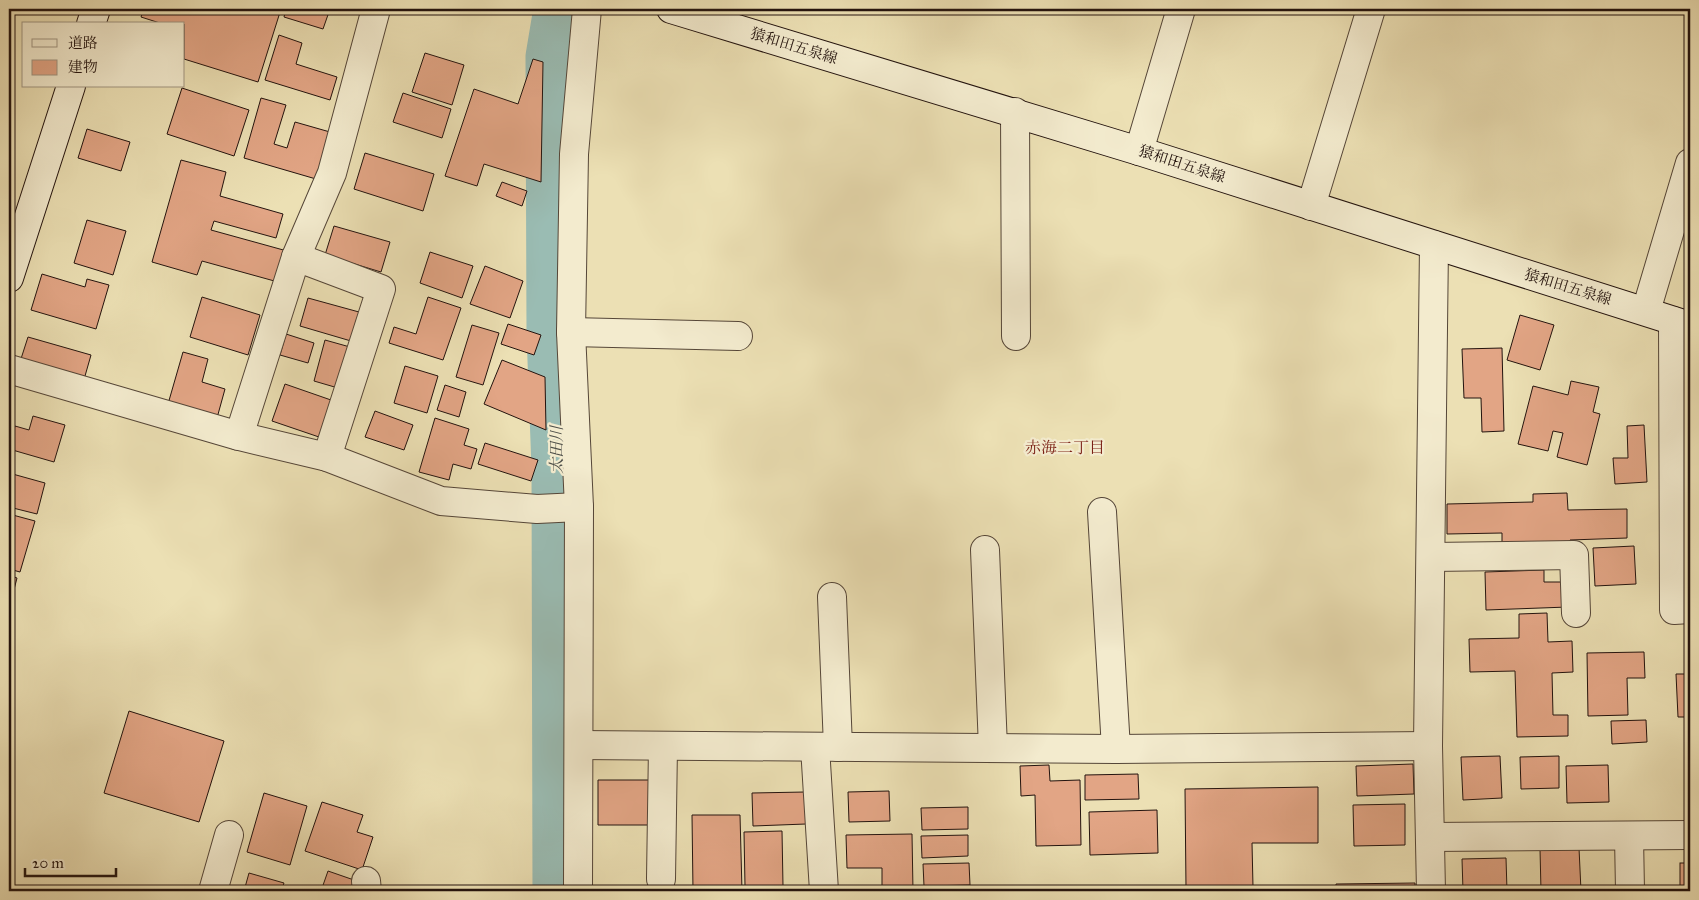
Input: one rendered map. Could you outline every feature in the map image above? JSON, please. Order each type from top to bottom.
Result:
[{"type":"street","points":[[92,22],[96,9]]},
{"type":"street","points":[[239,436],[296,257],[332,173],[376,9]]},
{"type":"street","points":[[578,891],[578,506],[571,332],[574,154],[587,9]]},
{"type":"street","name":"猿和田五泉線","points":[[671,9],[1015,112],[1646,311],[1681,324]]},
{"type":"street","points":[[1139,151],[1181,9]]},
{"type":"street","points":[[1311,206],[1371,9]]},
{"type":"street","points":[[9,278],[70,88]]},
{"type":"street","points":[[1015,112],[1016,336]]},
{"type":"street","points":[[1646,311],[1690,163]]},
{"type":"street","points":[[1431,891],[1428,746],[1434,245]]},
{"type":"street","points":[[296,257],[382,289],[327,457]]},
{"type":"street","points":[[1681,324],[1674,610],[1690,609]]},
{"type":"street","points":[[571,332],[738,336]]},
{"type":"street","points":[[9,368],[239,436],[327,457],[441,501],[537,509],[578,506]]},
{"type":"street","points":[[1102,512],[1116,749]]},
{"type":"street","points":[[985,550],[993,748]]},
{"type":"street","points":[[1431,557],[1574,555],[1576,613]]},
{"type":"street","points":[[824,891],[826,747],[832,597]]},
{"type":"street","points":[[578,746],[1116,749],[1428,746]]},
{"type":"street","points":[[661,879],[663,746]]},
{"type":"street","points":[[213,891],[229,835]]},
{"type":"street","points":[[1430,837],[1690,835]]},
{"type":"street","points":[[1630,836],[1630,891]]},
{"type":"building","points":[[144,9],[281,9],[258,82],[185,59],[185,22],[157,22],[141,17]]},
{"type":"building","points":[[286,9],[330,9],[323,29],[284,17]]},
{"type":"building","points":[[279,35],[302,43],[296,64],[337,77],[330,100],[265,80]]},
{"type":"building","points":[[425,53],[464,65],[452,105],[412,92]]},
{"type":"building","points":[[533,59],[543,62],[541,182],[484,164],[477,186],[445,176],[474,89],[518,104]]},
{"type":"building","points":[[182,88],[249,110],[234,156],[167,134]]},
{"type":"building","points":[[403,93],[451,109],[442,138],[393,122]]},
{"type":"building","points":[[261,98],[286,105],[274,144],[287,148],[295,122],[330,132],[316,179],[244,158]]},
{"type":"building","points":[[87,129],[130,142],[121,171],[78,158]]},
{"type":"building","points":[[365,153],[434,174],[423,211],[354,189]]},
{"type":"building","points":[[181,160],[226,172],[220,196],[283,214],[276,238],[214,221],[211,230],[287,251],[278,282],[202,261],[197,275],[152,262]]},
{"type":"building","points":[[502,182],[527,191],[522,206],[496,196]]},
{"type":"building","points":[[87,220],[126,231],[113,275],[74,263]]},
{"type":"building","points":[[334,226],[390,242],[381,272],[325,255]]},
{"type":"building","points":[[430,252],[473,266],[462,298],[420,283]]},
{"type":"building","points":[[485,266],[523,281],[510,318],[470,304]]},
{"type":"building","points":[[42,274],[85,287],[87,279],[109,285],[96,329],[31,310]]},
{"type":"building","points":[[202,297],[260,315],[248,355],[190,337]]},
{"type":"building","points":[[428,297],[461,308],[443,360],[389,343],[394,327],[416,334]]},
{"type":"building","points":[[308,298],[359,312],[351,341],[300,326]]},
{"type":"building","points":[[1520,315],[1554,325],[1540,370],[1507,360]]},
{"type":"building","points":[[508,324],[541,335],[534,355],[501,344]]},
{"type":"building","points":[[472,325],[499,333],[483,385],[456,377]]},
{"type":"building","points":[[286,334],[314,343],[308,363],[280,355]]},
{"type":"building","points":[[28,337],[91,355],[83,383],[19,365]]},
{"type":"building","points":[[325,340],[350,347],[338,388],[314,381]]},
{"type":"building","points":[[1502,348],[1504,431],[1482,432],[1481,398],[1464,398],[1462,349]]},
{"type":"building","points":[[183,352],[208,359],[202,382],[225,389],[217,418],[168,404]]},
{"type":"building","points":[[502,360],[545,377],[546,430],[484,404]]},
{"type":"building","points":[[405,366],[438,376],[427,413],[394,403]]},
{"type":"building","points":[[1571,381],[1599,387],[1593,412],[1600,414],[1587,465],[1557,457],[1563,433],[1553,431],[1548,451],[1518,444],[1533,386],[1568,395]]},
{"type":"building","points":[[285,384],[331,400],[319,437],[272,421]]},
{"type":"building","points":[[445,385],[466,392],[459,417],[437,410]]},
{"type":"building","points":[[375,411],[413,425],[404,450],[365,437]]},
{"type":"building","points":[[33,416],[65,425],[54,462],[9,449],[15,426],[29,430]]},
{"type":"building","points":[[435,418],[469,429],[464,445],[477,449],[471,469],[453,464],[449,480],[419,472]]},
{"type":"building","points":[[1644,425],[1647,482],[1615,484],[1613,458],[1628,458],[1627,426]]},
{"type":"building","points":[[485,443],[538,460],[531,481],[478,464]]},
{"type":"building","points":[[9,473],[45,483],[37,514],[9,507]]},
{"type":"building","points":[[1567,493],[1568,510],[1627,509],[1627,538],[1570,540],[1571,550],[1502,552],[1502,533],[1447,534],[1447,504],[1533,502],[1533,494]]},
{"type":"building","points":[[9,514],[35,521],[20,572],[9,569]]},
{"type":"building","points":[[1678,523],[1690,523],[1690,569],[1680,570]]},
{"type":"building","points":[[1634,546],[1636,584],[1595,586],[1593,548]]},
{"type":"building","points":[[1544,570],[1544,582],[1567,582],[1568,607],[1486,610],[1485,572]]},
{"type":"building","points":[[9,575],[17,578],[9,609]]},
{"type":"building","points":[[1547,613],[1548,642],[1572,641],[1573,672],[1552,673],[1553,715],[1568,715],[1568,736],[1517,737],[1515,671],[1470,672],[1469,639],[1519,638],[1519,614]]},
{"type":"building","points":[[1644,652],[1645,678],[1627,678],[1628,715],[1588,716],[1587,653]]},
{"type":"building","points":[[1676,674],[1690,674],[1690,717],[1678,717]]},
{"type":"building","points":[[129,711],[224,741],[199,822],[104,793]]},
{"type":"building","points":[[1646,720],[1647,742],[1612,744],[1611,721]]},
{"type":"building","points":[[1500,756],[1502,798],[1463,800],[1461,757]]},
{"type":"building","points":[[1559,756],[1559,788],[1521,789],[1520,757]]},
{"type":"building","points":[[1413,764],[1414,794],[1357,796],[1356,766]]},
{"type":"building","points":[[1049,765],[1050,781],[1080,780],[1081,845],[1036,846],[1035,795],[1021,796],[1020,766]]},
{"type":"building","points":[[1608,765],[1609,802],[1567,803],[1566,766]]},
{"type":"building","points":[[1138,774],[1139,799],[1085,800],[1085,775]]},
{"type":"building","points":[[598,780],[652,780],[653,825],[598,825]]},
{"type":"building","points":[[1318,787],[1318,843],[1252,843],[1253,887],[1186,888],[1185,789]]},
{"type":"building","points":[[889,791],[890,821],[849,822],[848,792]]},
{"type":"building","points":[[805,792],[806,824],[753,826],[752,793]]},
{"type":"building","points":[[264,793],[307,806],[290,865],[247,852]]},
{"type":"building","points":[[322,802],[363,815],[357,832],[373,837],[362,870],[305,851]]},
{"type":"building","points":[[1405,804],[1405,845],[1354,846],[1353,805]]},
{"type":"building","points":[[968,807],[968,829],[922,830],[921,808]]},
{"type":"building","points":[[1157,810],[1158,853],[1090,855],[1089,812]]},
{"type":"building","points":[[692,815],[740,815],[742,891],[693,891]]},
{"type":"building","points":[[782,831],[783,886],[745,886],[744,832]]},
{"type":"building","points":[[912,834],[913,891],[882,891],[882,868],[847,868],[846,835]]},
{"type":"building","points":[[968,835],[968,856],[922,858],[921,836]]},
{"type":"building","points":[[1579,848],[1581,891],[1541,891],[1540,849]]},
{"type":"building","points":[[1506,858],[1507,891],[1463,891],[1462,859]]},
{"type":"building","points":[[969,863],[970,885],[924,886],[923,864]]},
{"type":"building","points":[[1680,863],[1690,863],[1690,891],[1680,891]]},
{"type":"building","points":[[328,871],[354,880],[350,891],[321,891]]},
{"type":"building","points":[[249,873],[284,883],[281,891],[244,891]]},
{"type":"building","points":[[1415,883],[1415,891],[1336,891],[1336,884]]},
{"type":"waterway","name":"太田川","points":[[560,891],[559,468],[554,333],[553,57],[561,9]]},
{"type":"district","name":"赤海二丁目","points":[[1065,447]]}]
